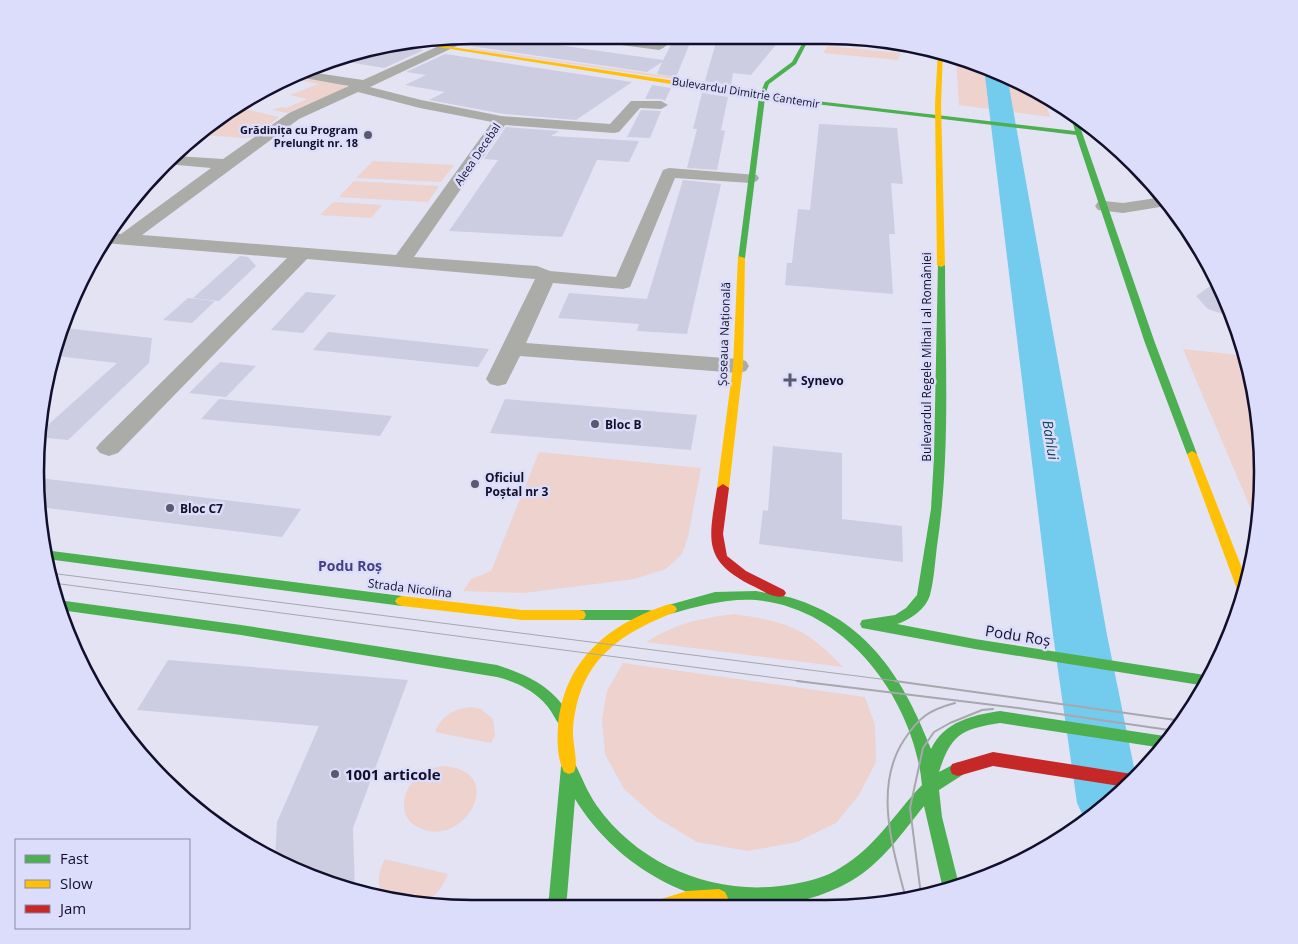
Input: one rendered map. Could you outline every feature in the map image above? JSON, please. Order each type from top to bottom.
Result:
[{"type":"main road","points":[[763,92],[767,83],[794,64],[804,44]]},
{"type":"main road","name":"Bulevardul Dimitrie Cantemir","points":[[450,45],[763,92],[1053,127],[1078,132],[1094,138]]},
{"type":"main road","name":"Bulevardul Regele Mihai I al României","points":[[858,622],[900,620],[915,608],[923,596],[937,509],[940,427],[938,114],[940,59]]},
{"type":"main road","name":"Șoseaua Națională","points":[[763,92],[741,248],[738,366],[717,541],[721,557],[741,574],[802,604]]},
{"type":"main road","points":[[1075,124],[1150,343],[1240,581]]},
{"type":"main road","name":"Strada Nicolina","points":[[52,555],[522,615],[654,615]]},
{"type":"main road","points":[[1237,572],[1241,578]]},
{"type":"main road","points":[[565,720],[577,685],[594,654],[625,628],[687,602],[715,597],[773,598],[802,604],[822,614],[851,635],[890,680],[914,726],[930,780],[934,814],[950,882]]},
{"type":"main road","points":[[65,606],[240,630],[497,670],[517,676],[540,688],[556,703],[565,720],[570,772],[557,900]]},
{"type":"main road","name":"Podu Roș","points":[[822,614],[975,644],[1201,679]]},
{"type":"main road","points":[[687,900],[759,896],[828,884],[853,870],[878,848],[930,780],[942,744],[959,729],[982,719],[1000,717],[1159,741]]},
{"type":"main road","points":[[930,780],[971,763],[993,759],[1124,780]]},
{"type":"main road","points":[[570,772],[586,803],[604,829],[636,857],[703,889],[737,898]]},
{"type":"main road","points":[[759,896],[767,900]]},
{"type":"street","points":[[643,44],[659,46],[662,44]]},
{"type":"street","points":[[116,239],[294,116],[450,45]]},
{"type":"street","name":"Aleea Decebal","points":[[308,76],[359,86],[420,104],[501,120],[401,262]]},
{"type":"street","points":[[501,120],[614,129],[636,104],[661,105]]},
{"type":"street","points":[[178,161],[226,164]]},
{"type":"street","points":[[116,239],[537,272],[546,277],[623,283],[669,173],[750,178]]},
{"type":"street","points":[[1104,206],[1123,208],[1159,202]]},
{"type":"street","points":[[109,448],[302,254]]},
{"type":"street","points":[[498,379],[546,277]]},
{"type":"street","points":[[512,349],[738,366]]},
{"type":"shaded area","points":[[828,46],[901,53],[898,60],[823,53]]},
{"type":"shaded area","points":[[469,49],[730,85],[727,87]]},
{"type":"shaded area","points":[[956,64],[990,76],[1040,101],[1046,105],[1050,117],[959,105]]},
{"type":"shaded area","points":[[302,79],[336,83],[346,86],[345,89],[287,113],[272,110],[281,107],[286,108],[307,99],[290,95],[318,84],[300,80]]},
{"type":"shaded area","points":[[245,109],[279,117],[253,137],[207,136]]},
{"type":"shaded area","points":[[373,161],[454,165],[441,182],[356,178]]},
{"type":"shaded area","points":[[354,181],[439,186],[428,202],[339,197]]},
{"type":"shaded area","points":[[333,202],[382,205],[371,218],[320,215]]},
{"type":"shaded area","points":[[1183,349],[1238,355],[1251,416],[1254,472],[1252,512]]},
{"type":"shaded area","points":[[539,452],[701,468],[688,537],[682,554],[666,569],[634,579],[524,593],[463,591],[471,579],[491,571]]},
{"type":"shaded area","points":[[734,614],[768,620],[794,628],[817,643],[843,667],[646,642],[668,630],[688,623]]},
{"type":"shaded area","points":[[623,663],[865,697],[875,725],[876,762],[859,795],[836,823],[797,842],[748,851],[697,842],[657,818],[624,789],[605,754],[602,719],[607,691]]},
{"type":"shaded area","points":[[471,707],[481,709],[493,719],[495,735],[491,743],[435,732],[441,721],[449,714],[459,709]]},
{"type":"shaded area","points":[[442,766],[462,770],[473,780],[477,792],[474,805],[465,818],[453,827],[438,832],[422,829],[414,825],[408,819],[404,805],[408,790],[420,774]]},
{"type":"shaded area","points":[[385,859],[448,874],[438,892],[431,898],[416,897],[381,890],[379,879]]},
{"type":"building","points":[[551,44],[663,60],[672,44],[690,44],[676,77],[657,74],[662,62],[647,72],[464,45]]},
{"type":"building","points":[[715,44],[777,44],[751,75],[733,73],[731,85],[705,81]]},
{"type":"building","points":[[412,48],[424,50],[384,68],[348,62]]},
{"type":"building","points":[[445,54],[632,82],[576,120],[504,114],[429,100],[445,92],[405,85],[426,75],[406,72]]},
{"type":"building","points":[[652,85],[671,88],[665,101],[661,99],[645,99]]},
{"type":"building","points":[[702,93],[728,97],[721,130],[725,131],[717,170],[687,168],[697,129],[693,129]]},
{"type":"building","points":[[641,110],[661,111],[650,138],[627,137]]},
{"type":"building","points":[[819,124],[897,128],[903,184],[891,183],[895,234],[889,234],[893,294],[785,285],[787,263],[792,263],[798,209],[810,210]]},
{"type":"building","points":[[506,127],[559,131],[551,136],[639,141],[629,162],[597,160],[562,237],[449,231],[498,160],[484,159]]},
{"type":"building","points":[[683,180],[721,184],[687,334],[637,331],[639,324],[558,318],[569,293],[647,299]]},
{"type":"building","points":[[240,256],[248,257],[256,266],[219,301],[193,298]]},
{"type":"building","points":[[1211,285],[1224,314],[1208,309],[1196,296]]},
{"type":"building","points":[[306,292],[336,295],[303,333],[271,330]]},
{"type":"building","points":[[188,298],[215,301],[192,323],[163,320]]},
{"type":"building","points":[[68,328],[152,338],[149,363],[68,440],[45,438],[46,426],[117,363],[59,356]]},
{"type":"building","points":[[328,332],[489,349],[478,367],[313,350]]},
{"type":"building","points":[[220,362],[256,366],[226,397],[189,393]]},
{"type":"building","points":[[219,399],[392,416],[380,436],[201,419]]},
{"type":"building","name":"Bloc B","points":[[505,399],[697,415],[691,450],[490,433]]},
{"type":"building","points":[[773,446],[842,453],[842,519],[902,526],[903,562],[759,544],[763,510],[768,511]]},
{"type":"building","name":"Bloc C7","points":[[44,479],[301,509],[282,537],[46,508]]},
{"type":"building","name":"1001 articole","points":[[168,660],[408,680],[353,828],[355,884],[308,868],[275,852],[277,822],[319,726],[137,710]]},
{"type":"waterway","name":"Bahlui","points":[[996,79],[1080,635],[1108,794]]},
{"type":"tram line","points":[[56,574],[904,682]]},
{"type":"tram line","points":[[58,584],[807,682]]},
{"type":"tram line","points":[[797,681],[1018,708],[1168,730]]},
{"type":"tram line","points":[[895,681],[1175,720]]},
{"type":"tram line","points":[[904,893],[891,839],[888,818],[889,778],[895,758],[904,740],[920,720],[938,708],[955,703]]},
{"type":"tram line","points":[[920,890],[910,808],[923,748],[934,732],[950,723],[982,710],[993,709]]},
{"type":"traffic: fast","points":[[741,258],[762,95],[767,83],[794,63],[804,44]]},
{"type":"traffic: fast","points":[[702,87],[790,100],[1079,133]]},
{"type":"traffic: fast","points":[[1076,124],[1150,343],[1192,454]]},
{"type":"traffic: fast","points":[[867,624],[899,619],[911,611],[923,596],[937,509],[940,456],[941,265]]},
{"type":"traffic: fast","points":[[52,555],[402,601]]},
{"type":"traffic: fast","points":[[670,609],[715,597],[756,596],[795,603],[830,620],[861,644],[887,675],[909,711],[925,753],[934,817],[950,882]]},
{"type":"traffic: fast","points":[[65,606],[241,630],[497,671],[518,678],[537,688],[545,694],[565,720]]},
{"type":"traffic: fast","points":[[579,615],[648,615]]},
{"type":"traffic: fast","points":[[878,626],[975,644],[1200,680]]},
{"type":"traffic: fast","points":[[930,775],[939,748],[952,733],[975,722],[1000,717],[1159,741]]},
{"type":"traffic: fast","points":[[569,767],[578,790],[592,812],[610,833],[631,851],[654,867],[678,880],[703,890],[740,897],[788,894],[819,886],[845,875],[877,850],[914,805],[938,781],[958,769]]},
{"type":"traffic: fast","points":[[557,900],[569,772]]},
{"type":"traffic: slow","points":[[433,46],[702,87]]},
{"type":"traffic: slow","points":[[940,59],[938,104],[941,265]]},
{"type":"traffic: slow","points":[[723,488],[738,366],[741,258]]},
{"type":"traffic: slow","points":[[1192,454],[1241,580]]},
{"type":"traffic: slow","points":[[402,601],[522,615],[579,615]]},
{"type":"traffic: slow","points":[[569,767],[566,751],[566,719],[575,686],[582,671],[602,646],[617,634],[643,620],[670,609]]},
{"type":"traffic: slow","points":[[687,900],[719,898]]},
{"type":"traffic: jam","points":[[723,488],[717,534],[719,552],[722,558],[741,574],[779,593]]},
{"type":"traffic: jam","points":[[958,769],[993,759],[1124,780]]},
{"type":"place","name":"Grădinița cu Program Prelungit nr. 18","points":[[368,135]]},
{"type":"place","name":"Synevo","points":[[790,380]]},
{"type":"place","name":"Bloc B","points":[[595,424]]},
{"type":"place","name":"Oficiul Poștal nr 3","points":[[475,484]]},
{"type":"place","name":"Bloc C7","points":[[170,508]]},
{"type":"place","name":"1001 articole","points":[[335,774]]},
{"type":"district","name":"Podu Roș","points":[[350,565]]}]
